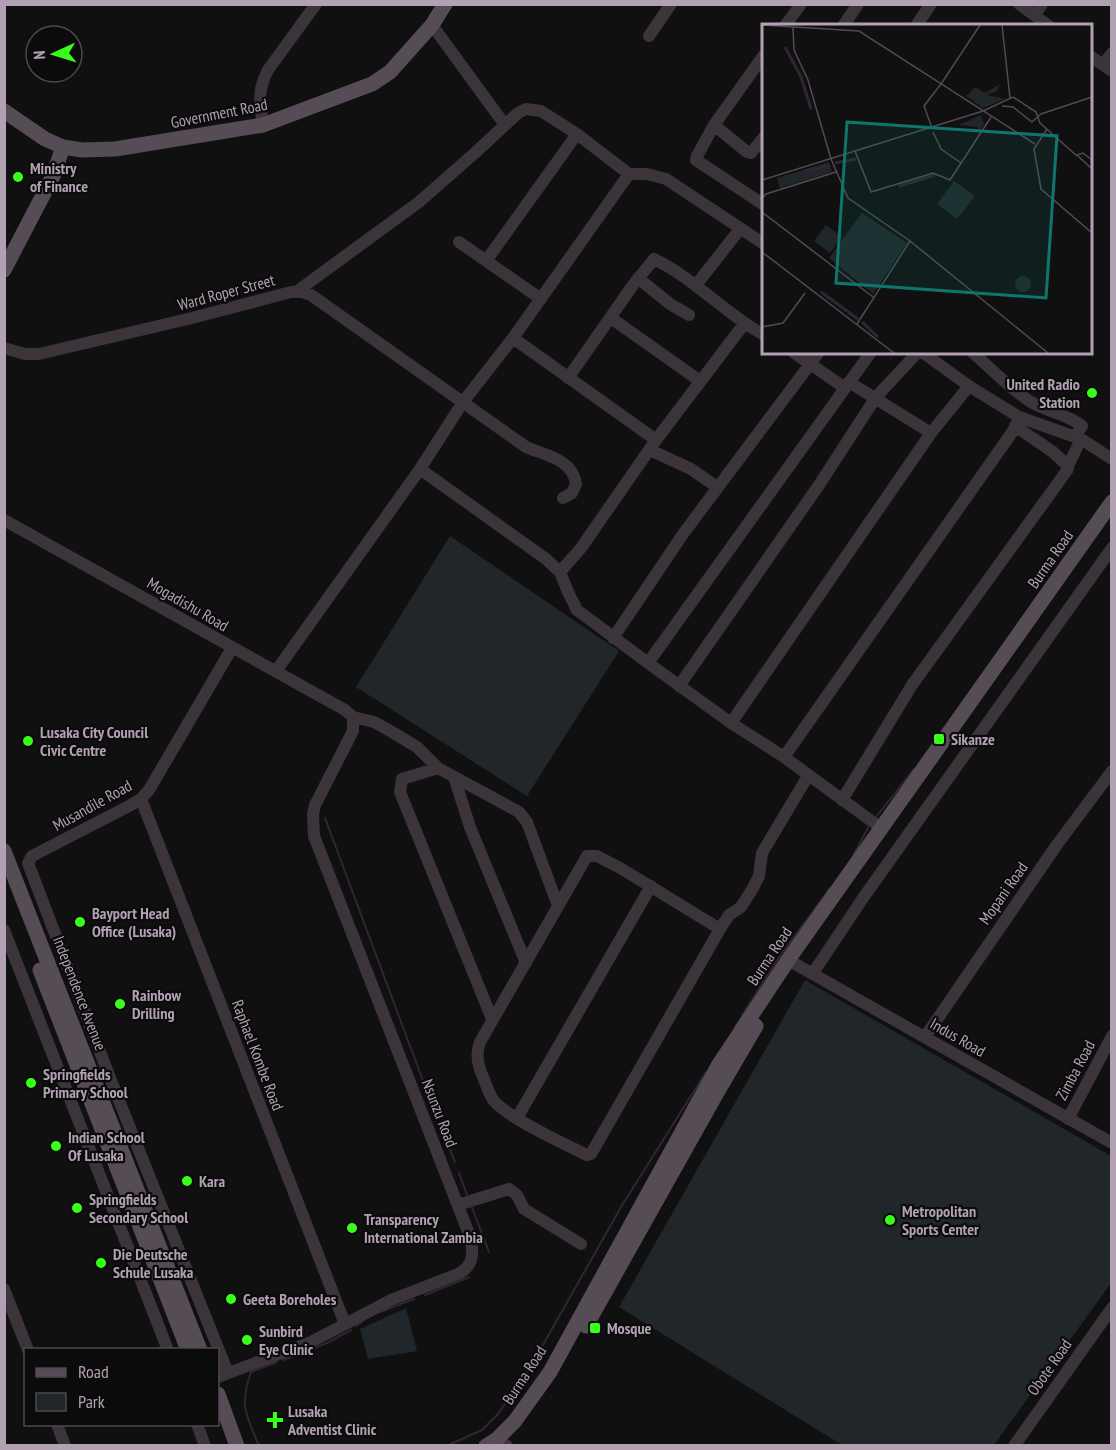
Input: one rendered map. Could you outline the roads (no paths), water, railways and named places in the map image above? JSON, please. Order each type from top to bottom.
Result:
[{"type":"main road","name":"Government Road","points":[[4,111],[45,139],[63,147],[101,151],[263,125],[372,84],[390,72],[432,25],[445,4]]},
{"type":"main road","points":[[4,270],[53,176],[63,147]]},
{"type":"main road","points":[[53,176],[75,159],[101,151]]},
{"type":"main road","name":"Burma Road","points":[[500,1444],[534,1413],[558,1377],[792,962],[881,828],[1112,502]]},
{"type":"main road","name":"Burma Road","points":[[792,962],[1112,520]]},
{"type":"main road","name":"Independence Avenue","points":[[4,851],[199,1348]]},
{"type":"main road","name":"Independence Avenue","points":[[4,880],[187,1348]]},
{"type":"main road","points":[[219,1397],[237,1446]]},
{"type":"main road","points":[[219,1426],[226,1446]]},
{"type":"street","points":[[263,125],[259,94],[262,82],[268,70],[316,4]]},
{"type":"street","points":[[649,36],[671,4]]},
{"type":"street","points":[[786,24],[801,4]]},
{"type":"street","points":[[844,24],[858,4]]},
{"type":"street","points":[[917,24],[931,4]]},
{"type":"street","points":[[1019,4],[1046,24]]},
{"type":"street","points":[[1035,15],[1042,4]]},
{"type":"street","points":[[432,25],[505,125]]},
{"type":"street","points":[[1092,57],[1107,68],[1112,53]]},
{"type":"street","points":[[762,58],[714,125],[696,160],[762,204]]},
{"type":"street","points":[[296,292],[419,202],[522,110],[531,108],[541,111],[577,134],[629,174],[647,174],[666,179],[762,242]]},
{"type":"street","points":[[714,125],[747,152],[751,153],[762,139]]},
{"type":"street","points":[[486,261],[577,134]]},
{"type":"street","points":[[276,671],[420,469],[463,402],[513,338],[629,174]]},
{"type":"street","points":[[696,285],[740,229]]},
{"type":"street","points":[[459,242],[541,299]]},
{"type":"street","points":[[568,378],[638,278],[654,259],[696,285],[744,324],[762,334]]},
{"type":"street","points":[[638,278],[670,304],[689,315]]},
{"type":"street","name":"Ward Roper Street","points":[[4,348],[25,354],[39,354],[108,339],[257,300],[296,292],[311,295],[526,447],[548,454],[564,464],[573,474],[576,484],[572,493],[563,498]]},
{"type":"street","points":[[611,318],[700,381]]},
{"type":"street","points":[[560,572],[744,324]]},
{"type":"street","points":[[513,338],[653,445],[717,487]]},
{"type":"street","points":[[796,354],[847,385],[876,397],[932,433]]},
{"type":"street","points":[[613,638],[683,534],[818,354]]},
{"type":"street","points":[[648,663],[870,354]]},
{"type":"street","points":[[679,686],[819,485],[876,397],[918,354]]},
{"type":"street","points":[[923,354],[1017,421],[1068,466]]},
{"type":"street","points":[[842,800],[912,685],[1066,472],[1082,426],[1072,418],[1049,411],[1030,401],[974,354]]},
{"type":"street","points":[[731,723],[932,433],[969,386]]},
{"type":"street","points":[[1017,421],[1078,438],[1112,459]]},
{"type":"street","points":[[784,757],[1017,421]]},
{"type":"street","points":[[420,469],[535,550],[560,572],[577,610],[679,686],[784,757],[881,828]]},
{"type":"street","name":"Mogadishu Road","points":[[4,520],[276,671],[345,710],[353,717],[374,722],[410,742],[438,768],[512,807],[524,817],[558,906]]},
{"type":"street","points":[[813,973],[868,890],[1112,548]]},
{"type":"street","name":"Musandile Road","points":[[213,1348],[28,863],[32,856],[141,799],[171,754],[231,648]]},
{"type":"street","name":"Nsunzu Road","points":[[223,1375],[311,1342],[391,1300],[458,1274],[467,1268],[473,1256],[473,1247],[458,1205],[314,836],[315,805],[352,731],[353,717]]},
{"type":"street","points":[[438,768],[406,777],[400,782],[400,792],[492,1019]]},
{"type":"street","name":"Mopani Road","points":[[925,1037],[1056,846],[1112,771]]},
{"type":"street","points":[[720,928],[597,856],[589,855],[585,858],[492,1019],[477,1050],[486,1084],[495,1102],[517,1118],[557,1141],[587,1155],[591,1154],[720,928],[729,915],[741,907],[753,888],[759,876],[762,853],[808,776]]},
{"type":"street","points":[[454,777],[470,827],[526,963]]},
{"type":"street","name":"Raphael Kombe Road","points":[[141,799],[345,1324]]},
{"type":"street","points":[[517,1118],[651,886]]},
{"type":"street","points":[[4,930],[167,1348]]},
{"type":"street","name":"Indus Road","points":[[792,962],[1112,1143]]},
{"type":"street","name":"Zimba Road","points":[[1068,1119],[1112,1036]]},
{"type":"street","points":[[458,1205],[508,1189],[517,1196],[524,1209],[581,1244]]},
{"type":"street","points":[[4,1289],[27,1348]]},
{"type":"street","name":"Obote Road","points":[[1014,1446],[1112,1308]]},
{"type":"street","points":[[57,1426],[65,1446]]},
{"type":"street","points":[[197,1426],[205,1446]]},
{"type":"waterway","points":[[876,817],[914,769]]},
{"type":"waterway","points":[[325,818],[435,1113]]},
{"type":"waterway","points":[[854,854],[868,828]]},
{"type":"waterway","points":[[735,1027],[777,960],[830,888]]},
{"type":"waterway","points":[[446,1446],[482,1430],[498,1414],[531,1366],[621,1207],[706,1072]]},
{"type":"waterway","points":[[439,1123],[455,1162]]},
{"type":"waterway","points":[[459,1173],[467,1195]]},
{"type":"waterway","points":[[471,1205],[489,1252]]},
{"type":"waterway","points":[[425,1295],[469,1277]]},
{"type":"waterway","points":[[380,1312],[414,1299]]},
{"type":"waterway","points":[[356,1326],[362,1322]]},
{"type":"waterway","points":[[283,1360],[327,1343],[351,1330]]},
{"type":"waterway","points":[[259,1446],[246,1410],[245,1393],[251,1372],[277,1362]]},
{"type":"place","name":"Ministry of Finance","points":[[18,177]]},
{"type":"place","name":"United Radio Station","points":[[1092,393]]},
{"type":"place","name":"Sikanze","points":[[939,739]]},
{"type":"place","name":"Lusaka City Council Civic Centre","points":[[28,741]]},
{"type":"place","name":"Bayport Head Office (Lusaka)","points":[[80,922]]},
{"type":"place","name":"Rainbow Drilling","points":[[120,1004]]},
{"type":"place","name":"Springfields Primary School","points":[[31,1083]]},
{"type":"place","name":"Indian School Of Lusaka","points":[[56,1146]]},
{"type":"place","name":"Kara","points":[[187,1181]]},
{"type":"place","name":"Springfields Secondary School","points":[[77,1208]]},
{"type":"place","name":"Metropolitan Sports Center","points":[[890,1220]]},
{"type":"place","name":"Transparency International Zambia","points":[[352,1228]]},
{"type":"place","name":"Die Deutsche Schule Lusaka","points":[[101,1263]]},
{"type":"place","name":"Geeta Boreholes","points":[[231,1299]]},
{"type":"place","name":"Mosque","points":[[595,1328]]},
{"type":"place","name":"Sunbird Eye Clinic","points":[[247,1340]]},
{"type":"place","name":"Lusaka Adventist Clinic","points":[[275,1420]]}]
